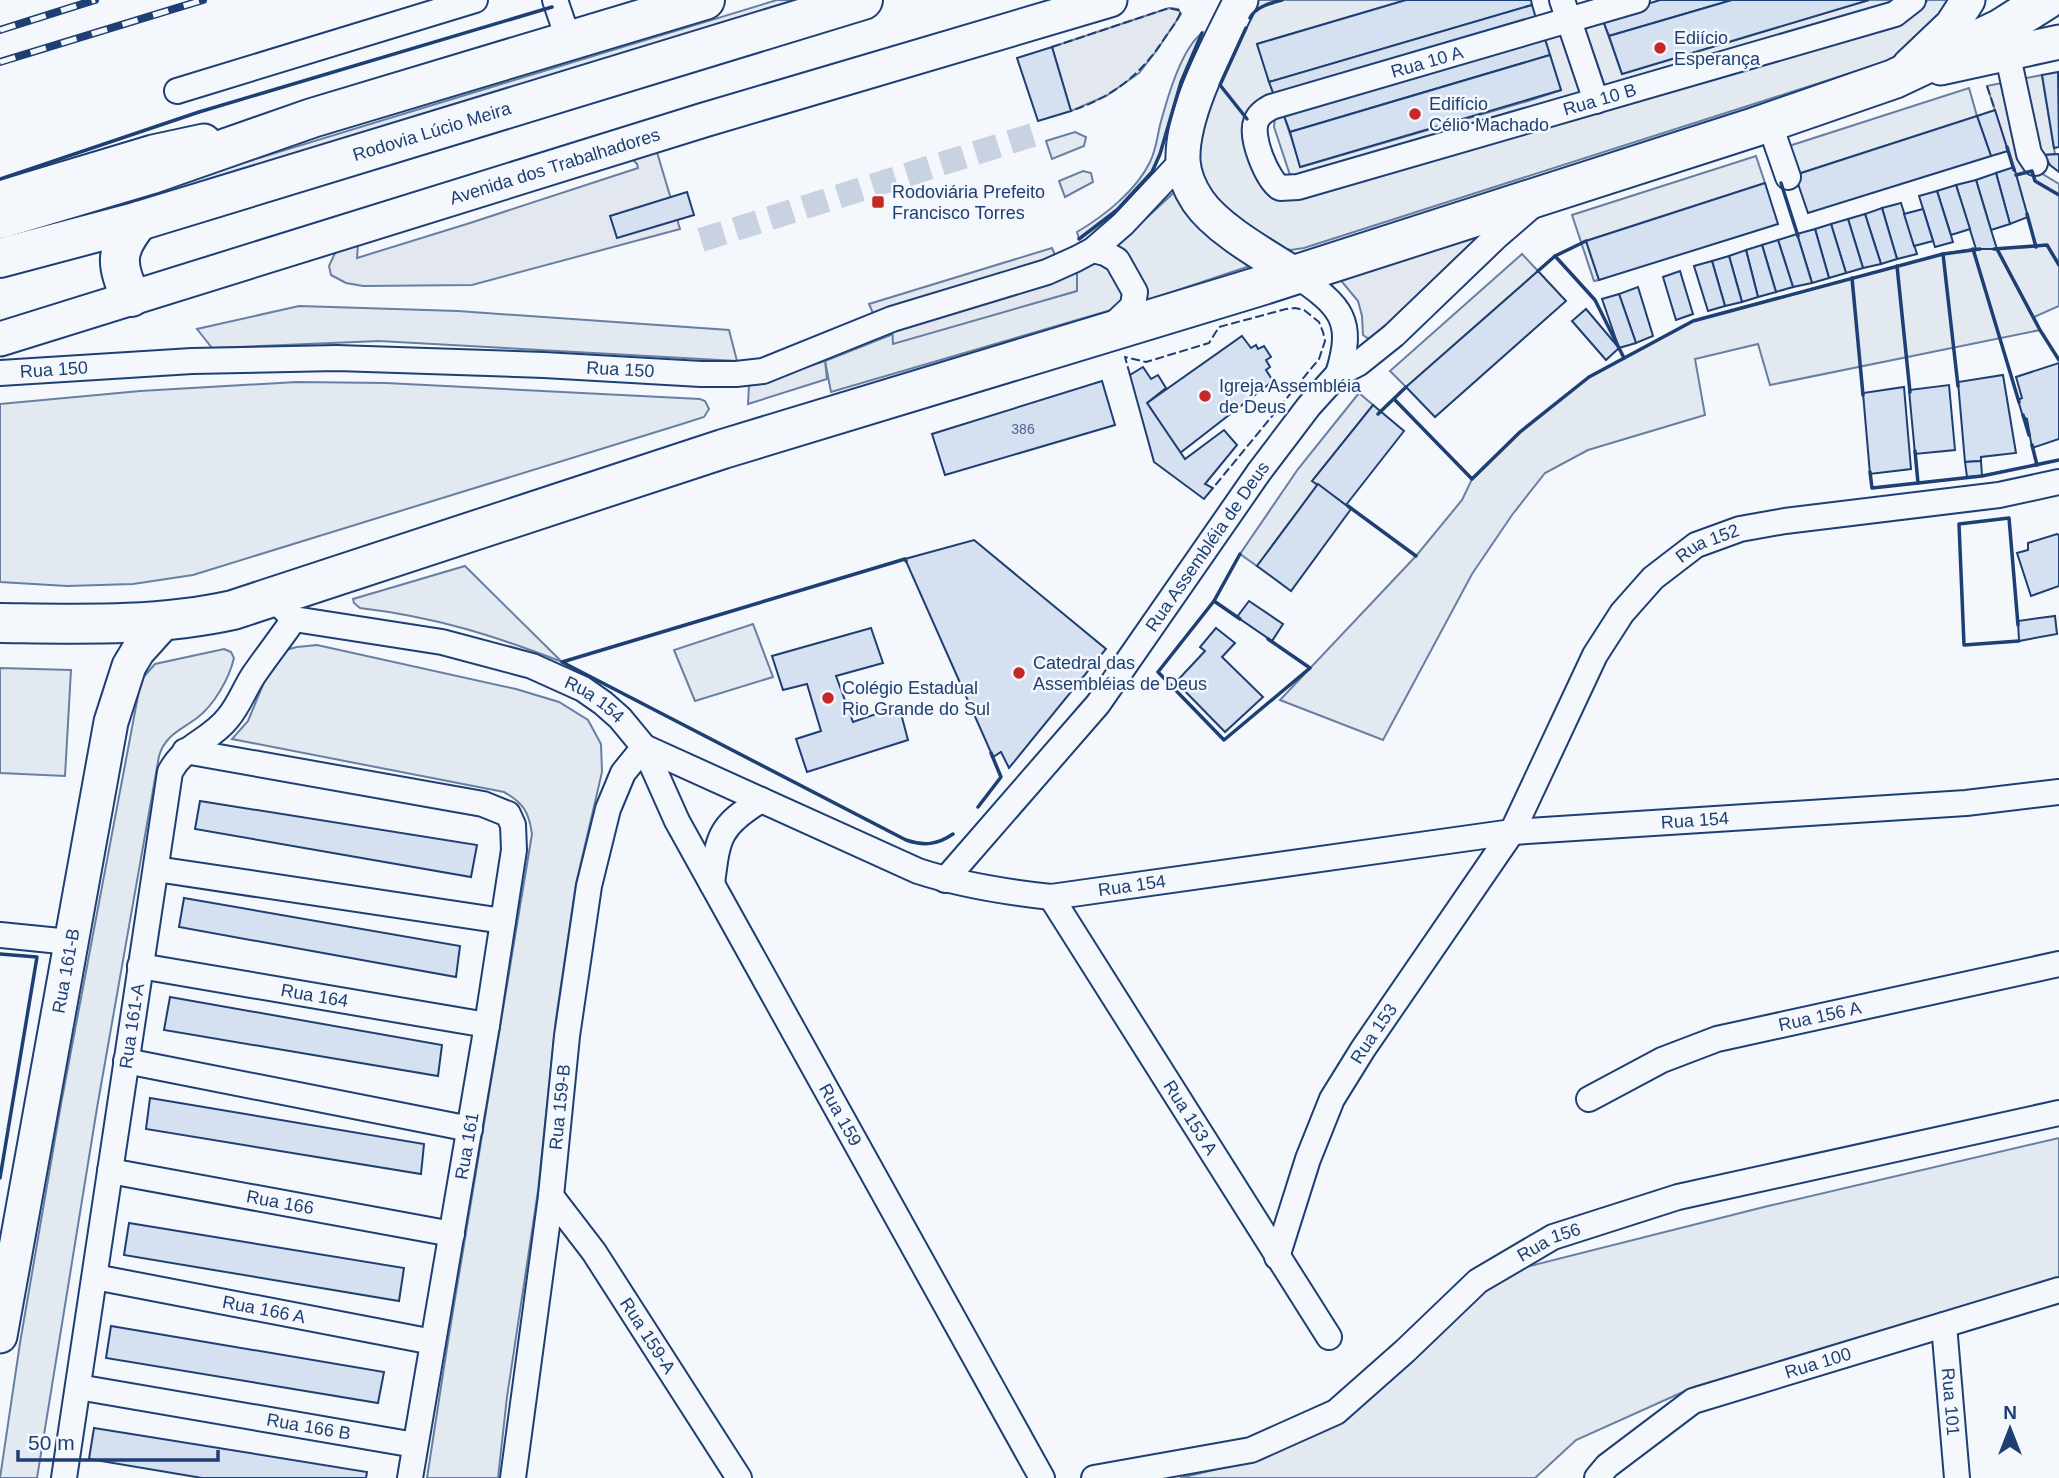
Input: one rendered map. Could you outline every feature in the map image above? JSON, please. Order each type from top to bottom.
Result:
[{"type":"main road","points":[[0,219],[152,174],[312,118],[705,0]]},
{"type":"main road","name":"Rodovia Lúcio Meira","points":[[0,258],[139,221],[863,0]]},
{"type":"main road","points":[[0,623],[108,624],[165,621],[283,608],[723,449],[1296,275],[1762,125],[1894,79],[1993,33],[2046,0]]},
{"type":"main road","points":[[131,297],[121,272],[120,252],[123,243],[139,221]]},
{"type":"street","points":[[177,91],[475,0]]},
{"type":"street","points":[[555,0],[569,41]]},
{"type":"street","name":"Avenida dos Trabalhadores","points":[[0,339],[704,120],[1110,0]]},
{"type":"street","points":[[1241,0],[1202,81],[1189,125],[1183,160],[1191,190],[1211,215],[1296,275]]},
{"type":"street","name":"Rua 10 A","points":[[1261,156],[1254,126],[1257,118],[1271,107],[1565,10],[1637,0]]},
{"type":"street","name":"Rua 10 B","points":[[1261,156],[1273,183],[1280,188],[1298,187],[1895,14],[1913,0]]},
{"type":"street","points":[[1894,79],[1941,37],[1968,0]]},
{"type":"street","points":[[1565,10],[1596,101]]},
{"type":"street","points":[[1894,79],[2059,42]]},
{"type":"street","points":[[2007,52],[2029,154],[2035,163]]},
{"type":"street","points":[[0,198],[153,152],[312,118]]},
{"type":"street","points":[[1762,125],[1780,179]]},
{"type":"street","name":"Rua 150","points":[[0,373],[192,361],[360,358],[701,374],[750,373],[791,361],[892,319],[1047,272],[1093,250],[1123,224],[1183,160]]},
{"type":"street","name":"Rua Assembléia de Deus","points":[[945,880],[1098,704],[1286,435],[1338,374],[1359,363],[1383,345],[1544,195]]},
{"type":"street","points":[[1093,250],[1110,254],[1117,260],[1135,292],[1133,306],[1104,333]]},
{"type":"street","name":"Rua Assembléia de Deus","points":[[1296,275],[1331,302],[1342,318],[1346,343],[1338,374]]},
{"type":"street","name":"Rua 152","points":[[1512,832],[1570,704],[1608,632],[1653,578],[1696,545],[1723,534],[1762,525],[1971,499],[2059,482]]},
{"type":"street","name":"Rua 154","points":[[283,608],[442,642],[532,666],[583,689],[603,703],[620,718],[644,747],[918,871],[945,880],[1012,893],[1051,897],[1512,832],[1966,803],[2059,792]]},
{"type":"street","name":"Rua 161-A","points":[[64,1478],[170,772],[185,751],[201,743],[226,721],[240,703],[283,608]]},
{"type":"street","name":"Rua 161-B","points":[[0,1336],[7,1255],[116,702],[129,666],[138,651],[165,621]]},
{"type":"street","name":"Rua 159","points":[[644,747],[677,821],[1042,1478]]},
{"type":"street","name":"Rua 159-B","points":[[513,1478],[551,1196],[567,1036],[597,847],[608,809],[623,773],[644,747]]},
{"type":"street","name":"Rua 161","points":[[185,751],[483,804],[508,814],[513,825],[514,836],[503,921],[487,1025],[410,1478]]},
{"type":"street","points":[[712,884],[719,841],[725,828],[734,818],[761,800]]},
{"type":"street","name":"Rua 153","points":[[1277,1257],[1308,1158],[1332,1099],[1363,1049],[1512,832]]},
{"type":"street","points":[[156,869],[503,921]]},
{"type":"street","name":"Rua 153 A","points":[[1051,897],[1329,1338]]},
{"type":"street","points":[[0,935],[70,942]]},
{"type":"street","name":"Rua 156 A","points":[[1589,1099],[1662,1060],[1717,1039],[2059,964]]},
{"type":"street","name":"Rua 164","points":[[140,966],[487,1025]]},
{"type":"street","points":[[127,1061],[470,1129]]},
{"type":"street","name":"Rua 156","points":[[1094,1478],[1251,1450],[1336,1412],[1478,1281],[1553,1237],[1678,1197],[2059,1114]]},
{"type":"street","name":"Rua 166","points":[[110,1171],[452,1234]]},
{"type":"street","name":"Rua 159-A","points":[[551,1196],[594,1252],[739,1478]]},
{"type":"street","name":"Rua 166 A","points":[[95,1277],[433,1342]]},
{"type":"street","name":"Rua 100","points":[[1597,1478],[1607,1466],[1693,1401],[2059,1290]]},
{"type":"street","name":"Rua 101","points":[[1944,1325],[1956,1478]]},
{"type":"street","name":"Rua 166 B","points":[[78,1387],[415,1445]]},
{"type":"shaded area","points":[[777,0],[837,0],[0,248],[0,230],[180,182]]},
{"type":"shaded area","points":[[1255,0],[1406,0],[1257,44],[1276,101],[1260,107],[1268,190],[1915,12],[1928,0],[1957,0],[1897,56],[1888,61],[1291,250],[1279,247],[1224,209],[1203,181],[1194,144],[1249,5]]},
{"type":"shaded area","points":[[1869,0],[1896,0],[1897,5],[1607,92],[1583,23],[1602,18],[1622,74]]},
{"type":"shaded area","points":[[1169,8],[1178,9],[1181,14],[1139,73],[1106,96],[1071,111],[1052,47]]},
{"type":"shaded area","points":[[1565,29],[1586,98],[1300,180],[1290,175],[1274,127],[1275,118],[1283,113],[1301,167],[1528,101],[1561,90],[1544,36]]},
{"type":"shaded area","points":[[1202,33],[1181,83],[1160,155],[1152,172],[1117,210],[1079,239],[1077,232],[1118,202],[1144,173],[1154,153],[1163,114],[1181,62],[1194,40]]},
{"type":"shaded area","points":[[2042,75],[2055,154],[2044,155],[2032,171],[2016,175],[1987,86]]},
{"type":"shaded area","points":[[1969,88],[1977,116],[1795,175],[1786,147]]},
{"type":"shaded area","points":[[1075,132],[1086,137],[1084,146],[1052,159],[1046,141]]},
{"type":"shaded area","points":[[656,149],[680,229],[472,285],[363,286],[346,283],[331,275],[329,266],[336,251],[358,245],[357,258],[470,223],[638,168],[631,158]]},
{"type":"shaded area","points":[[1756,156],[1765,183],[1586,241],[1599,280],[1594,281],[1572,215]]},
{"type":"shaded area","points":[[2036,170],[2059,184],[2059,306],[2034,317],[2040,330],[1770,385],[1758,344],[1695,359],[1705,415],[1588,450],[1545,473],[1512,515],[1472,574],[1383,740],[1280,700],[1416,556],[1462,500],[1472,479],[1520,432],[1589,377],[1693,321],[1943,254],[1973,249],[2036,247],[2016,175]]},
{"type":"shaded area","points":[[1083,171],[1091,173],[1093,182],[1065,197],[1059,181]]},
{"type":"shaded area","points":[[1180,187],[1256,264],[1142,302],[1116,246]]},
{"type":"shaded area","points":[[1480,235],[1373,337],[1369,339],[1363,335],[1358,301],[1338,277]]},
{"type":"shaded area","points":[[1052,248],[1058,262],[875,318],[869,304]]},
{"type":"shaded area","points":[[1522,254],[1538,271],[1406,387],[1390,371]]},
{"type":"shaded area","points":[[1093,259],[1105,261],[1125,297],[1118,308],[831,392],[825,361],[893,334],[894,343],[1077,291],[1077,271]]},
{"type":"shaded area","points":[[1077,271],[1077,291],[893,344],[892,324]]},
{"type":"shaded area","points":[[299,306],[458,311],[729,330],[737,361],[379,341],[212,348],[197,329]]},
{"type":"shaded area","points":[[825,361],[827,379],[748,404],[749,385]]},
{"type":"shaded area","points":[[297,382],[386,383],[700,399],[705,401],[709,409],[704,417],[193,575],[133,584],[67,586],[0,582],[0,404],[140,391]]},
{"type":"shaded area","points":[[1359,393],[1373,405],[1313,480],[1318,484],[1257,566],[1240,554],[1298,469]]},
{"type":"shaded area","points":[[465,566],[562,662],[463,628],[414,616],[360,608],[354,603],[353,599]]},
{"type":"shaded area","points":[[753,624],[773,677],[695,701],[674,650]]},
{"type":"shaded area","points":[[317,645],[516,689],[559,702],[588,720],[601,744],[602,772],[576,884],[556,1019],[538,1191],[507,1397],[498,1478],[427,1478],[531,827],[521,805],[504,792],[232,739],[248,721],[272,663],[282,651]]},
{"type":"shaded area","points":[[224,649],[231,652],[234,658],[220,691],[203,713],[169,738],[159,756],[97,1108],[37,1478],[0,1478],[61,1104],[141,680],[155,664]]},
{"type":"shaded area","points":[[0,668],[71,670],[65,776],[0,773]]},
{"type":"shaded area","points":[[2059,1138],[2059,1278],[1694,1387],[1576,1440],[1535,1478],[1180,1478],[1264,1458],[1344,1421],[1421,1338],[1498,1274],[1768,1206]]},
{"type":"building","points":[[1406,0],[1531,0],[1532,5],[1269,82],[1257,44]]},
{"type":"building","points":[[1660,0],[1732,0],[1609,36],[1602,18]]},
{"type":"building","name":"Ediício Esperança","points":[[1732,0],[1869,0],[1622,74],[1609,36]]},
{"type":"building","points":[[1532,5],[1538,25],[1276,101],[1269,82]]},
{"type":"building","points":[[1544,36],[1550,55],[1290,132],[1283,113]]},
{"type":"building","points":[[1052,47],[1071,111],[1038,121],[1017,58]]},
{"type":"building","name":"Edifício Célio Machado","points":[[1550,55],[1561,90],[1300,167],[1290,132]]},
{"type":"building","points":[[2058,72],[2059,147],[2054,148],[2042,75]]},
{"type":"building","points":[[1995,110],[2008,151],[1991,156],[1977,116]]},
{"type":"building","points":[[1977,116],[1991,156],[1808,213],[1795,175]]},
{"type":"building","points":[[2059,154],[2059,172],[2050,165],[2044,155]]},
{"type":"building","points":[[2014,167],[2028,217],[2010,224],[1996,173]]},
{"type":"building","points":[[1996,173],[2010,224],[1991,230],[1976,180]]},
{"type":"building","points":[[1976,180],[1997,249],[1976,249],[1956,185]]},
{"type":"building","points":[[1765,183],[1778,224],[1599,280],[1586,241]]},
{"type":"building","points":[[1956,185],[1970,229],[1951,235],[1937,191]]},
{"type":"building","points":[[1937,191],[1953,242],[1935,247],[1919,196]]},
{"type":"building","points":[[687,192],[694,215],[617,238],[610,216]]},
{"type":"building","points":[[1901,203],[1917,254],[1897,259],[1882,208]]},
{"type":"building","points":[[1882,208],[1897,259],[1881,264],[1865,214]]},
{"type":"building","points":[[1923,209],[1933,241],[1914,246],[1904,214]]},
{"type":"building","points":[[1865,214],[1881,264],[1863,268],[1848,219]]},
{"type":"building","points":[[1848,219],[1863,268],[1846,273],[1831,224]]},
{"type":"building","points":[[1831,224],[1846,273],[1829,278],[1815,229]]},
{"type":"building","points":[[1815,229],[1829,278],[1812,283],[1797,234]]},
{"type":"building","points":[[1797,234],[1812,283],[1793,287],[1778,240]]},
{"type":"building","points":[[1778,240],[1793,287],[1776,292],[1762,245]]},
{"type":"building","points":[[1762,245],[1776,292],[1758,297],[1746,250]]},
{"type":"building","points":[[1746,250],[1758,297],[1742,302],[1729,256]]},
{"type":"building","points":[[1729,256],[1742,302],[1725,306],[1712,261]]},
{"type":"building","points":[[1712,261],[1725,306],[1708,311],[1694,266]]},
{"type":"building","points":[[1538,271],[1566,301],[1435,417],[1406,387]]},
{"type":"building","points":[[1680,271],[1693,314],[1676,320],[1663,277]]},
{"type":"building","points":[[1638,287],[1653,336],[1636,343],[1619,294]]},
{"type":"building","points":[[1619,294],[1636,343],[1619,348],[1602,299]]},
{"type":"building","points":[[1586,309],[1619,348],[1606,360],[1572,321]]},
{"type":"building","name":"Igreja Assembléia de Deus","points":[[1242,336],[1251,348],[1256,345],[1258,349],[1264,346],[1271,357],[1266,360],[1270,367],[1266,370],[1273,381],[1180,453],[1147,403]]},
{"type":"building","points":[[2059,363],[2059,439],[2032,448],[2027,419],[2023,417],[2018,400],[2022,398],[2016,377]]},
{"type":"building","points":[[1143,367],[1151,379],[1158,375],[1166,388],[1147,403],[1185,459],[1224,430],[1237,445],[1205,484],[1213,488],[1204,499],[1154,462],[1130,375]]},
{"type":"building","points":[[2003,375],[2016,453],[1981,457],[1981,461],[1965,462],[1958,382]]},
{"type":"building","points":[[1102,381],[1115,425],[945,475],[932,434]]},
{"type":"building","points":[[1949,385],[1955,450],[1915,454],[1909,390]]},
{"type":"building","points":[[1904,387],[1911,469],[1870,474],[1863,393]]},
{"type":"building","points":[[1373,405],[1404,431],[1346,505],[1312,481]]},
{"type":"building","points":[[1981,461],[1982,476],[1967,477],[1965,462]]},
{"type":"building","points":[[1318,484],[1351,509],[1291,591],[1257,566]]},
{"type":"building","points":[[2057,534],[2059,586],[2031,596],[2017,553],[2028,550],[2028,543]]},
{"type":"building","points":[[974,540],[1106,649],[1009,768],[1001,752],[993,757],[905,559]]},
{"type":"building","points":[[1249,601],[1283,624],[1272,641],[1237,617]]},
{"type":"building","points":[[2055,616],[2057,634],[2019,641],[2018,621]]},
{"type":"building","name":"Colégio Estadual Rio Grande do Sul","points":[[871,628],[883,663],[836,676],[853,722],[899,706],[908,740],[807,772],[796,739],[821,731],[807,684],[783,690],[772,656]]},
{"type":"building","points":[[1216,628],[1235,643],[1222,657],[1263,697],[1225,732],[1176,682],[1205,651],[1200,647]]},
{"type":"building","points":[[200,801],[477,845],[471,877],[195,829]]},
{"type":"building","points":[[184,898],[460,946],[456,977],[179,927]]},
{"type":"building","points":[[170,997],[442,1045],[438,1076],[164,1030]]},
{"type":"building","points":[[150,1098],[424,1144],[421,1174],[146,1129]]},
{"type":"building","points":[[129,1223],[404,1268],[399,1301],[124,1255]]},
{"type":"building","points":[[111,1326],[384,1372],[378,1403],[106,1358]]},
{"type":"building","points":[[94,1428],[367,1472],[366,1478],[202,1478],[89,1459]]},
{"type":"tunnel","points":[[701,240],[1042,132]]},
{"type":"railway","points":[[0,30],[95,0]]},
{"type":"railway","points":[[0,62],[203,0]]},
{"type":"fence","points":[[1052,47],[1169,8],[1181,11],[1155,52],[1135,74],[1100,99],[1071,111]]},
{"type":"fence","points":[[1987,86],[1995,110]]},
{"type":"fence","points":[[1130,375],[1125,357],[1146,362],[1209,343],[1219,327],[1295,308],[1304,310],[1319,322],[1325,341],[1319,359],[1213,488]]},
{"type":"wall","points":[[1250,18],[1259,8],[1282,0]]},
{"type":"wall","points":[[0,179],[199,112],[552,7]]},
{"type":"wall","points":[[1246,28],[1220,85],[1247,119]]},
{"type":"wall","points":[[1079,239],[1117,210],[1152,172],[1181,82],[1202,33]]},
{"type":"wall","points":[[2007,147],[2014,170]]},
{"type":"wall","points":[[2016,175],[2032,171],[2035,181],[2059,195]]},
{"type":"wall","points":[[1781,183],[1798,236]]},
{"type":"wall","points":[[2027,214],[2036,247]]},
{"type":"wall","points":[[1538,271],[1555,256],[1586,241]]},
{"type":"wall","points":[[1994,249],[2047,245],[2059,265]]},
{"type":"wall","points":[[1973,249],[2019,402]]},
{"type":"wall","points":[[1394,399],[1472,479],[1520,432],[1589,377],[1693,321],[1943,254],[1980,249]]},
{"type":"wall","points":[[1997,249],[2059,360]]},
{"type":"wall","points":[[1943,254],[1958,386]]},
{"type":"wall","points":[[1555,256],[1595,300],[1624,358]]},
{"type":"wall","points":[[1897,266],[1910,392]]},
{"type":"wall","points":[[1852,278],[1863,395]]},
{"type":"wall","points":[[1378,414],[1406,387]]},
{"type":"wall","points":[[2023,415],[2029,435]]},
{"type":"wall","points":[[2032,445],[2037,465]]},
{"type":"wall","points":[[1915,451],[1918,483],[1982,476],[2059,460]]},
{"type":"wall","points":[[1870,472],[1872,488],[1918,483]]},
{"type":"wall","points":[[1348,506],[1416,556]]},
{"type":"wall","points":[[2018,625],[2009,518],[1959,524],[1964,645],[2019,641]]},
{"type":"wall","points":[[1240,554],[1214,601],[1158,672],[1224,740],[1310,668],[1268,639]]},
{"type":"wall","points":[[906,561],[905,559],[562,662],[906,840],[930,843],[953,834]]},
{"type":"wall","points":[[1214,601],[1240,619]]},
{"type":"wall","points":[[978,807],[1001,777],[991,753]]},
{"type":"wall","points":[[0,954],[37,957],[0,1178]]},
{"type":"place","name":"Ediício Esperança","points":[[1660,48]]},
{"type":"place","name":"Edifício Célio Machado","points":[[1415,114]]},
{"type":"place","name":"Rodoviária Prefeito Francisco Torres","points":[[878,202]]},
{"type":"place","name":"Igreja Assembléia de Deus","points":[[1205,396]]},
{"type":"place","name":"Catedral das Assembléias de Deus","points":[[1019,673]]},
{"type":"place","name":"Colégio Estadual Rio Grande do Sul","points":[[828,698]]}]
